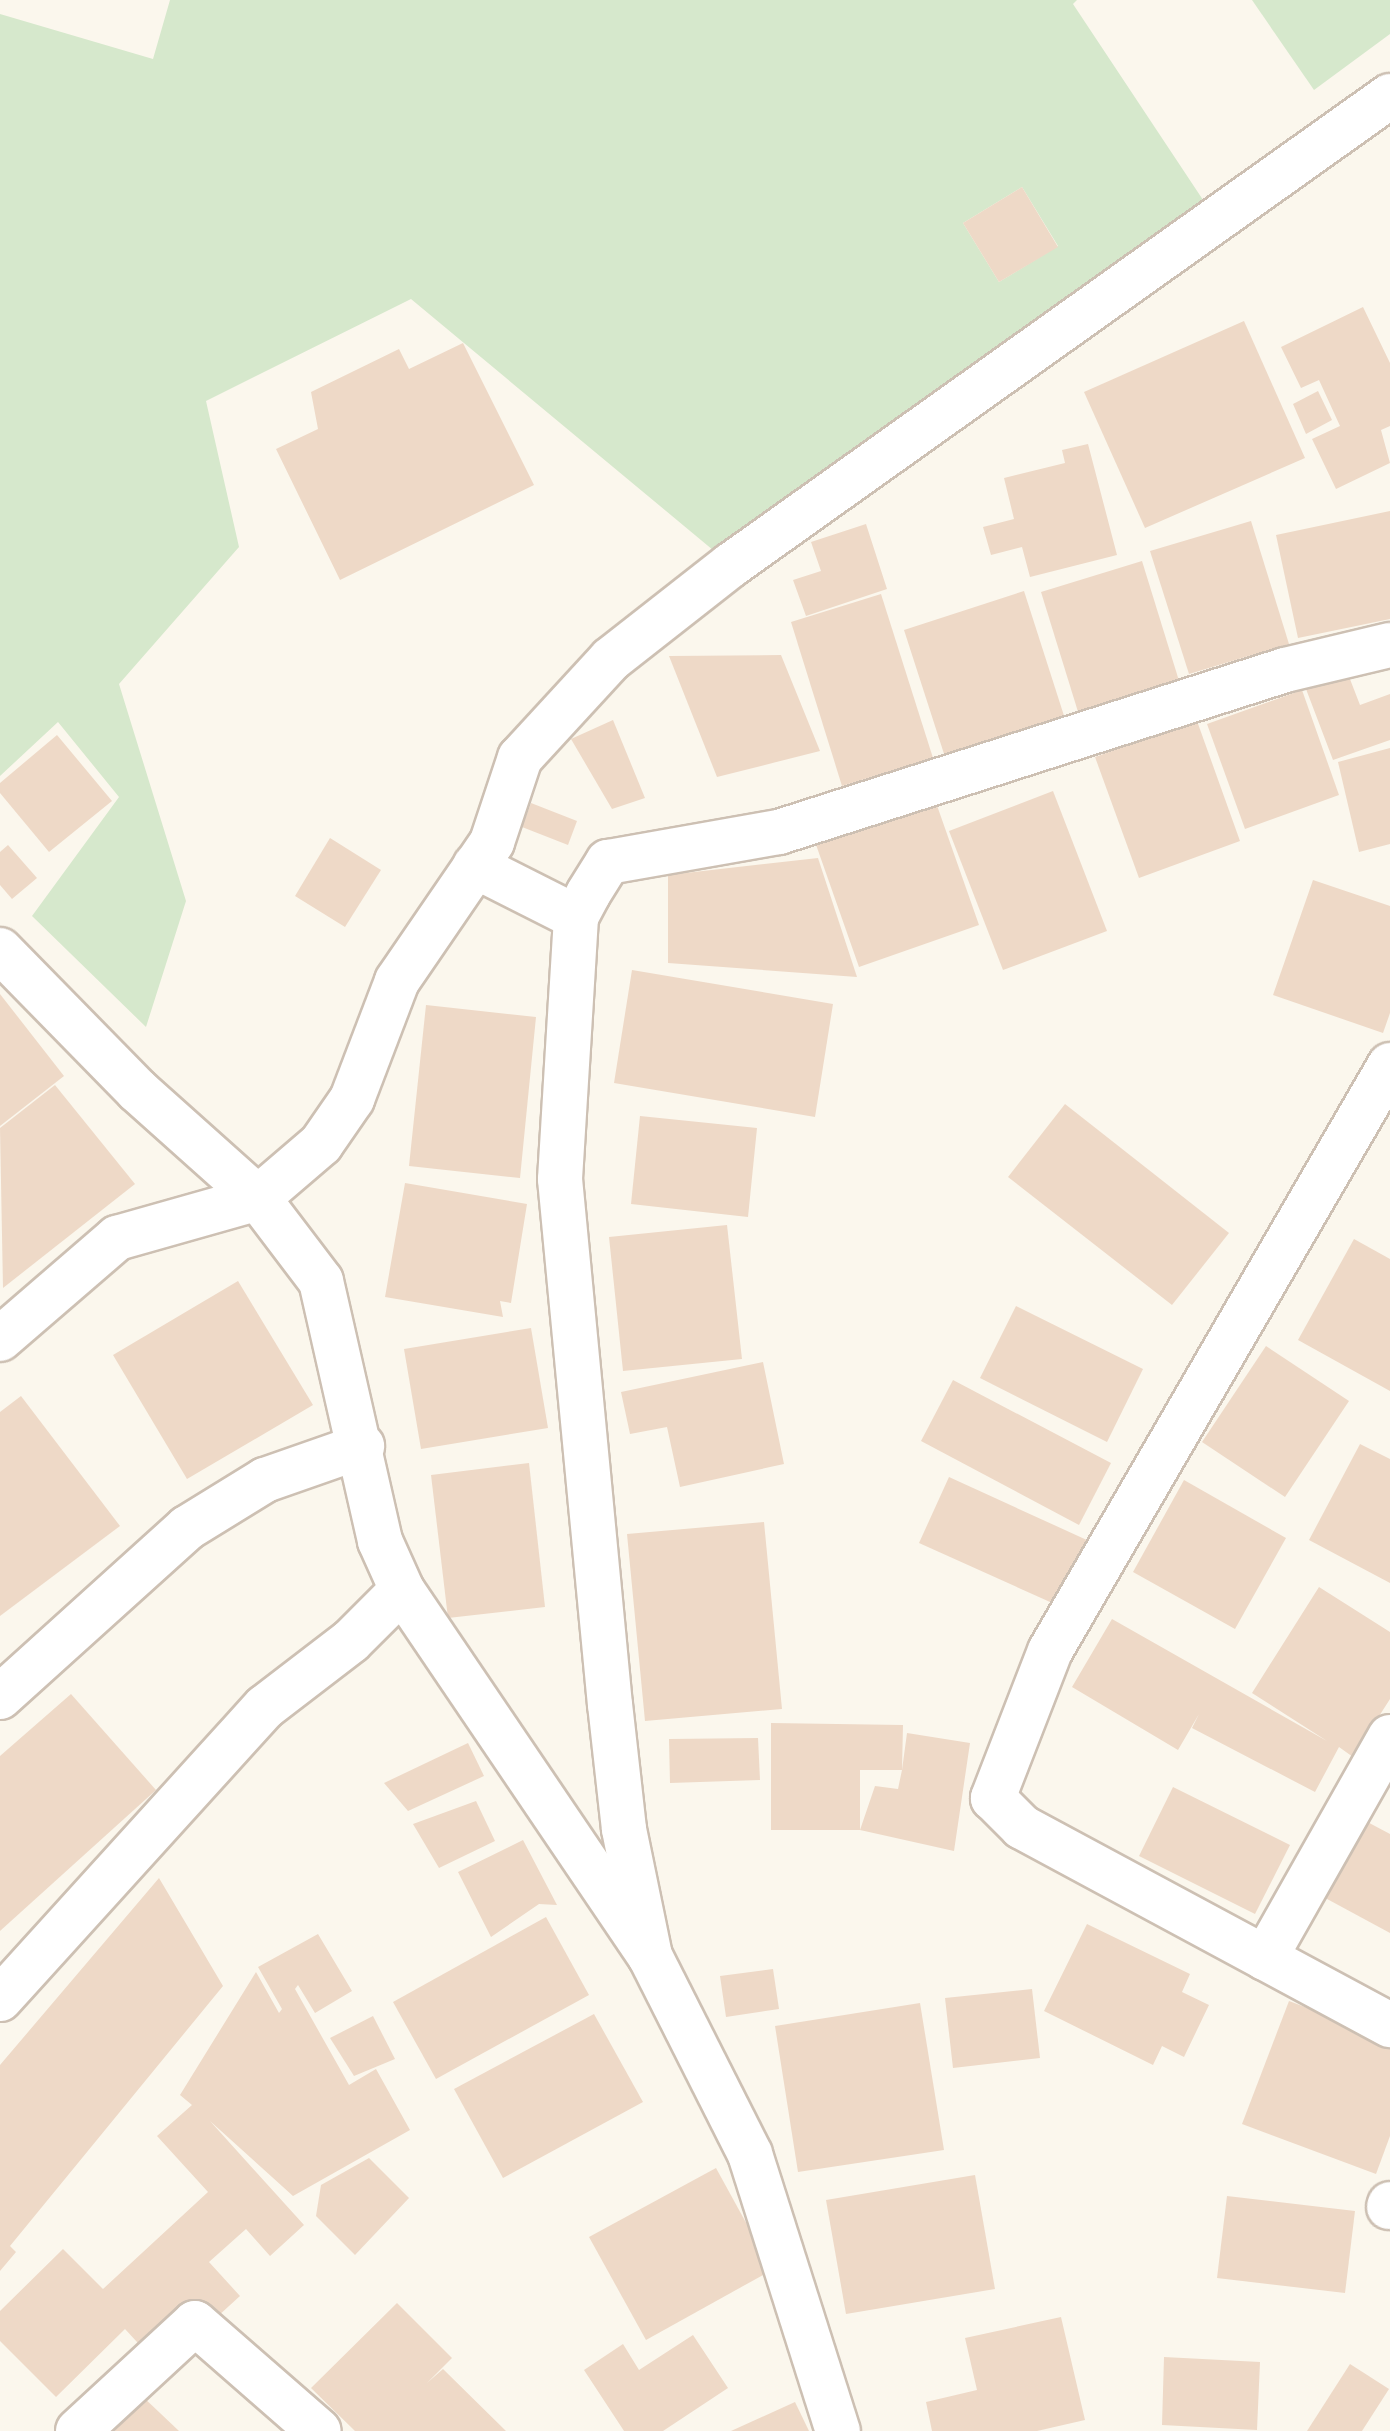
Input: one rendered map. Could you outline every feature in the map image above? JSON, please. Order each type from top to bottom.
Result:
[{"type":"street","points":[[0,1339],[117,1238],[258,1198],[321,1144],[352,1099],[397,981],[492,842],[520,758],[611,659],[731,565],[1390,96]]},
{"type":"street","points":[[650,1956],[619,1783],[560,1179],[576,917],[608,862],[779,832],[1285,670],[1390,645]]},
{"type":"street","points":[[475,866],[576,917]]},
{"type":"street","points":[[0,950],[137,1090],[258,1198],[321,1281],[362,1446],[380,1541],[402,1590],[650,1956],[750,2154],[838,2431]]},
{"type":"street","points":[[1390,1065],[1050,1651],[993,1798],[1022,1827],[1390,2025]]},
{"type":"street","points":[[0,1697],[187,1528],[265,1480],[362,1446]]},
{"type":"street","points":[[0,1999],[265,1707],[351,1641],[402,1590]]},
{"type":"street","points":[[1265,1958],[1390,1737]]},
{"type":"street","points":[[78,2431],[195,2323],[319,2431]]},
{"type":"green space","points":[[170,0],[1077,0],[1073,4],[1217,221],[731,565],[411,299],[206,401],[239,547],[119,684],[186,901],[146,1027],[32,916],[119,797],[58,722],[0,776],[0,14],[153,59]],"holes":[[[1022,187],[1058,246],[999,282],[963,223]]]},
{"type":"green space","points":[[1252,0],[1390,0],[1390,34],[1314,90]]},
{"type":"building","points":[[1022,187],[1058,247],[999,282],[963,223]]},
{"type":"building","points":[[1363,307],[1390,363],[1390,426],[1381,430],[1390,463],[1336,489],[1312,439],[1340,426],[1319,380],[1301,388],[1281,347]]},
{"type":"building","points":[[1244,321],[1305,458],[1145,528],[1084,392]]},
{"type":"building","points":[[463,343],[534,485],[340,580],[276,449],[318,429],[311,392],[399,349],[409,369]]},
{"type":"building","points":[[1318,391],[1332,420],[1306,434],[1293,404]]},
{"type":"building","points":[[1088,444],[1117,555],[1030,577],[1022,547],[991,555],[983,527],[1014,519],[1004,478],[1065,463],[1062,450]]},
{"type":"building","points":[[1390,511],[1390,619],[1298,638],[1276,535]]},
{"type":"building","points":[[1251,521],[1289,644],[1189,674],[1150,551]]},
{"type":"building","points":[[866,524],[887,589],[806,616],[793,580],[821,571],[811,542]]},
{"type":"building","points":[[1142,561],[1180,684],[1079,715],[1041,592]]},
{"type":"building","points":[[1024,591],[1066,722],[946,760],[904,630]]},
{"type":"building","points":[[881,594],[933,758],[842,786],[791,622]]},
{"type":"building","points":[[781,655],[820,751],[717,777],[669,656]]},
{"type":"building","points":[[1348,674],[1360,705],[1390,694],[1390,740],[1333,760],[1306,689]]},
{"type":"building","points":[[1302,690],[1339,795],[1245,829],[1207,724]]},
{"type":"building","points":[[613,720],[645,798],[612,809],[571,739]]},
{"type":"building","points":[[1197,721],[1240,841],[1139,878],[1095,757]]},
{"type":"building","points":[[57,735],[112,801],[49,852],[0,793],[0,783]]},
{"type":"building","points":[[1390,748],[1390,844],[1359,852],[1338,762]]},
{"type":"building","points":[[1053,791],[1107,931],[1003,970],[949,831]]},
{"type":"building","points":[[934,797],[979,925],[859,967],[814,839]]},
{"type":"building","points":[[531,803],[577,821],[568,845],[522,827]]},
{"type":"building","points":[[330,838],[381,870],[345,927],[295,896]]},
{"type":"building","points":[[8,845],[37,878],[12,899],[0,885],[0,852]]},
{"type":"building","points":[[818,858],[857,977],[668,963],[668,875]]},
{"type":"building","points":[[1313,880],[1390,906],[1390,1013],[1383,1033],[1273,995]]},
{"type":"building","points":[[632,970],[833,1004],[815,1117],[614,1083]]},
{"type":"building","points":[[0,994],[64,1076],[0,1126]]},
{"type":"building","points":[[426,1005],[536,1017],[520,1178],[409,1166]]},
{"type":"building","points":[[55,1085],[135,1184],[3,1288],[0,1128]]},
{"type":"building","points":[[1065,1104],[1229,1233],[1172,1305],[1008,1177]]},
{"type":"building","points":[[640,1116],[757,1128],[748,1217],[631,1204]]},
{"type":"building","points":[[405,1183],[527,1204],[511,1303],[500,1301],[503,1317],[385,1297]]},
{"type":"building","points":[[727,1225],[742,1359],[623,1371],[609,1237]]},
{"type":"building","points":[[1354,1239],[1390,1259],[1390,1391],[1298,1340]]},
{"type":"building","points":[[238,1281],[313,1405],[187,1479],[113,1355]]},
{"type":"building","points":[[1016,1306],[1143,1369],[1107,1442],[980,1378]]},
{"type":"building","points":[[531,1328],[548,1428],[421,1449],[404,1349]]},
{"type":"building","points":[[1266,1346],[1349,1401],[1285,1497],[1202,1442]]},
{"type":"building","points":[[763,1362],[784,1464],[680,1487],[667,1427],[630,1434],[621,1392]]},
{"type":"building","points":[[953,1380],[1111,1463],[1079,1525],[921,1441]]},
{"type":"building","points":[[21,1396],[120,1526],[0,1616],[0,1412]]},
{"type":"building","points":[[1360,1444],[1390,1459],[1390,1583],[1309,1540]]},
{"type":"building","points":[[529,1463],[545,1607],[448,1618],[431,1475]]},
{"type":"building","points":[[949,1477],[1089,1541],[1059,1606],[919,1543]]},
{"type":"building","points":[[1184,1480],[1286,1538],[1235,1629],[1133,1572]]},
{"type":"building","points":[[764,1522],[782,1709],[645,1721],[627,1534]]},
{"type":"building","points":[[1319,1587],[1390,1632],[1390,1699],[1353,1757],[1339,1747],[1315,1792],[1192,1728],[1199,1714],[1178,1750],[1072,1687],[1112,1619],[1327,1741],[1252,1693]]},
{"type":"building","points":[[71,1694],[156,1790],[0,1931],[0,1756]]},
{"type":"building","points":[[771,1723],[903,1725],[902,1770],[860,1770],[860,1830],[771,1830]]},
{"type":"building","points":[[907,1733],[970,1743],[954,1851],[860,1830],[875,1786],[898,1789]]},
{"type":"building","points":[[758,1738],[760,1780],[670,1783],[669,1739]]},
{"type":"building","points":[[468,1743],[484,1776],[408,1811],[384,1783]]},
{"type":"building","points":[[1173,1787],[1290,1845],[1255,1914],[1139,1856]]},
{"type":"building","points":[[476,1801],[495,1841],[439,1868],[413,1824]]},
{"type":"building","points":[[1358,1817],[1390,1834],[1390,1933],[1316,1893]]},
{"type":"building","points":[[523,1840],[557,1905],[539,1904],[491,1937],[458,1872]]},
{"type":"building","points":[[159,1878],[223,1986],[10,2246],[16,2252],[0,2271],[0,2065]]},
{"type":"building","points":[[546,1917],[589,1995],[436,2079],[393,2002]]},
{"type":"building","points":[[1087,1924],[1190,1974],[1182,1992],[1209,2005],[1184,2057],[1162,2046],[1153,2065],[1044,2011]]},
{"type":"building","points":[[318,1934],[352,1991],[315,2013],[298,1985],[295,1989],[349,2085],[376,2069],[410,2130],[293,2196],[210,2121],[304,2225],[270,2256],[246,2229],[209,2262],[240,2296],[161,2368],[125,2329],[56,2397],[0,2341],[0,2311],[63,2249],[103,2289],[208,2192],[157,2136],[192,2105],[180,2095],[256,1972],[279,2013],[282,2009],[258,1967]]},
{"type":"building","points":[[773,1969],[779,2009],[726,2017],[720,1976]]},
{"type":"building","points":[[1032,1989],[1040,2058],[953,2068],[945,1998]]},
{"type":"building","points":[[1289,2001],[1390,2039],[1390,2136],[1376,2174],[1242,2124]]},
{"type":"building","points":[[920,2003],[944,2150],[798,2172],[775,2026]]},
{"type":"building","points":[[594,2014],[643,2102],[503,2178],[454,2089]]},
{"type":"building","points":[[373,2016],[395,2059],[354,2076],[330,2038]]},
{"type":"building","points":[[369,2158],[409,2198],[355,2255],[316,2216],[321,2185]]},
{"type":"building","points":[[716,2168],[772,2270],[646,2340],[589,2237]]},
{"type":"building","points":[[975,2175],[995,2289],[846,2314],[826,2200]]},
{"type":"building","points":[[1227,2196],[1355,2211],[1345,2293],[1217,2278]]},
{"type":"building","points":[[397,2303],[452,2358],[427,2383],[443,2369],[506,2431],[355,2431],[311,2388]]},
{"type":"building","points":[[1061,2317],[1085,2420],[1037,2431],[932,2431],[926,2402],[977,2390],[965,2338]]},
{"type":"building","points":[[693,2335],[728,2388],[663,2431],[624,2431],[584,2370],[623,2344],[639,2370]]},
{"type":"building","points":[[1164,2357],[1260,2362],[1257,2430],[1162,2425]]},
{"type":"building","points":[[1350,2364],[1389,2389],[1362,2431],[1307,2431]]},
{"type":"building","points":[[141,2395],[179,2431],[107,2431]]},
{"type":"building","points":[[795,2402],[809,2431],[731,2431]]}]
